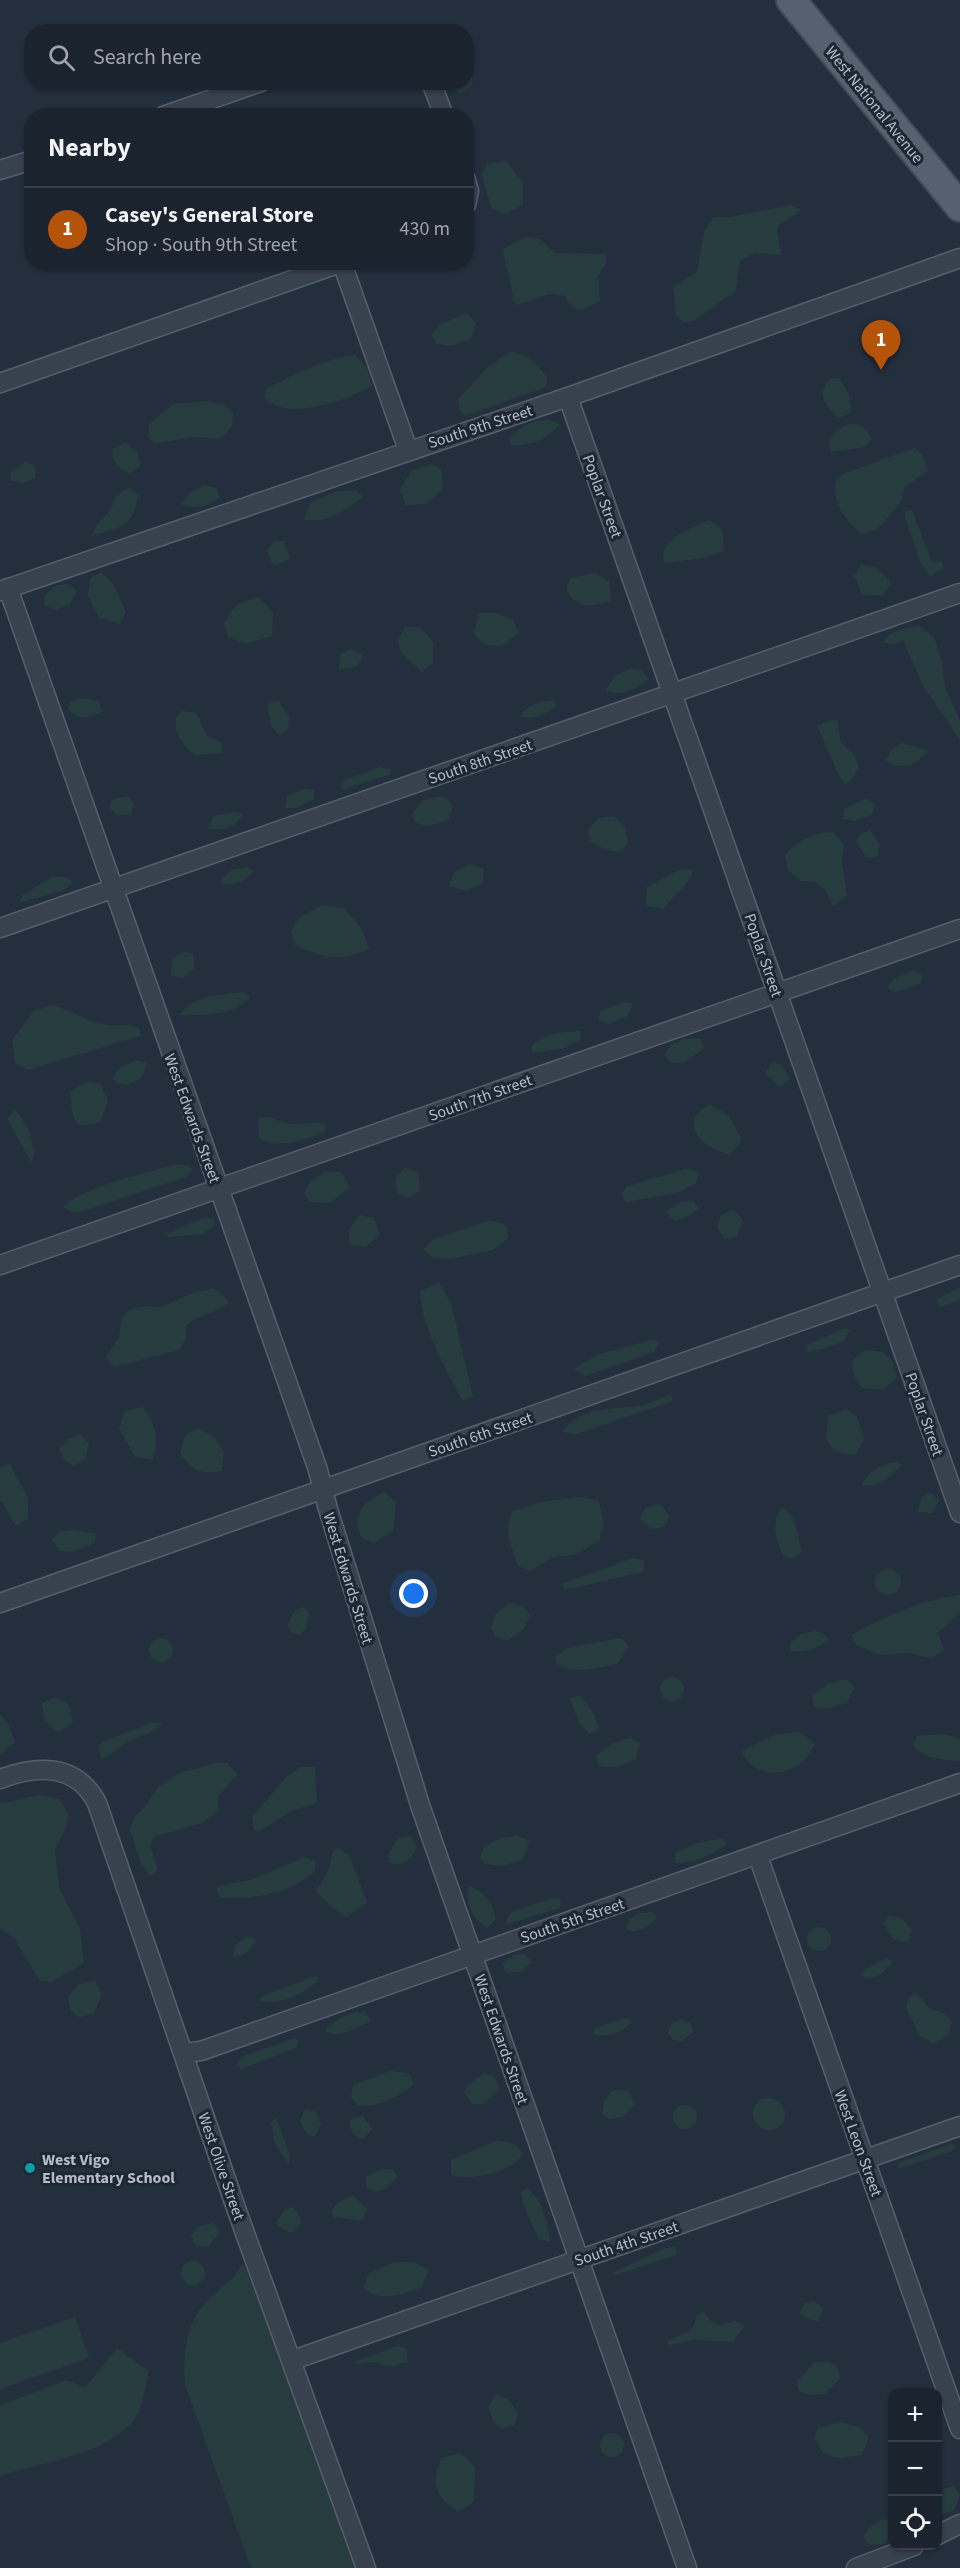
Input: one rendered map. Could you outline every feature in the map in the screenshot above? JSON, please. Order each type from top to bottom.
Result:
[{"type":"main road","name":"West National Avenue","points":[[791,0],[960,207]]},
{"type":"street","points":[[186,108],[238,90]]},
{"type":"street","points":[[434,90],[441,108]]},
{"type":"street","points":[[0,170],[24,162]]},
{"type":"street","name":"South 9th Street","points":[[4,590],[568,397],[960,258]]},
{"type":"street","points":[[0,383],[322,270]]},
{"type":"street","points":[[344,270],[408,450]]},
{"type":"street","name":"Poplar Street","points":[[568,397],[960,1513]]},
{"type":"street","name":"West Edwards Street","points":[[4,590],[310,1446],[421,1808],[687,2568]]},
{"type":"street","name":"South 8th Street","points":[[0,928],[960,593]]},
{"type":"street","name":"South 7th Street","points":[[0,1265],[777,991],[960,929]]},
{"type":"street","name":"South 6th Street","points":[[0,1602],[960,1265]]},
{"type":"street","name":"West Olive Street","points":[[0,1779],[18,1772],[47,1768],[68,1774],[90,1791],[97,1803],[183,2053],[366,2568]]},
{"type":"street","name":"South 5th Street","points":[[183,2053],[201,2050],[758,1856],[960,1783]]},
{"type":"street","name":"West Leon Street","points":[[758,1856],[960,2429]]},
{"type":"street","name":"South 4th Street","points":[[293,2360],[960,2126]]},
{"type":"street","points":[[942,2533],[960,2524]]},
{"type":"street","points":[[856,2568],[903,2550]]},
{"type":"green space","points":[[506,161],[523,183],[523,205],[506,214],[491,208],[482,174],[487,164]]},
{"type":"green space","points":[[791,205],[801,210],[777,227],[781,255],[755,253],[740,261],[735,292],[693,321],[683,322],[676,315],[673,287],[697,272],[704,231],[714,217],[730,217]]},
{"type":"green space","points":[[525,237],[540,239],[555,253],[607,254],[606,264],[598,276],[600,301],[580,311],[570,305],[565,296],[548,294],[517,305],[513,302],[503,249]]},
{"type":"green space","points":[[466,313],[476,323],[471,339],[450,346],[437,344],[432,335],[439,325]]},
{"type":"green space","points":[[512,351],[533,360],[547,377],[546,387],[465,416],[460,410],[458,399],[489,366]]},
{"type":"green space","points":[[355,355],[367,368],[372,386],[361,392],[301,409],[274,405],[264,397],[267,388],[299,372],[332,360]]},
{"type":"green space","points":[[830,378],[839,378],[849,395],[851,413],[838,418],[826,403],[823,394]]},
{"type":"green space","points":[[207,401],[226,406],[233,413],[232,426],[221,439],[195,437],[155,443],[148,438],[149,424],[173,404]]},
{"type":"green space","points":[[547,419],[560,424],[538,441],[511,445],[509,438],[526,425]]},
{"type":"green space","points":[[849,424],[863,427],[872,439],[865,447],[831,452],[828,444],[835,432]]},
{"type":"green space","points":[[126,443],[138,453],[140,467],[130,473],[119,467],[112,449]]},
{"type":"green space","points":[[915,448],[923,456],[928,470],[905,487],[901,501],[877,529],[862,534],[841,512],[836,499],[835,483],[842,474]]},
{"type":"green space","points":[[26,462],[36,466],[35,478],[23,483],[10,480],[11,472]]},
{"type":"green space","points":[[431,464],[441,470],[443,489],[425,504],[406,505],[400,490],[411,471]]},
{"type":"green space","points":[[204,485],[217,488],[219,498],[201,507],[181,504],[190,493]]},
{"type":"green space","points":[[129,488],[138,494],[130,519],[119,528],[92,535],[96,526],[111,509],[116,496]]},
{"type":"green space","points":[[356,490],[363,497],[335,515],[320,520],[304,519],[310,503],[335,492]]},
{"type":"green space","points":[[912,510],[932,562],[941,561],[944,568],[930,576],[921,564],[905,517],[906,511]]},
{"type":"green space","points":[[709,520],[722,529],[724,551],[705,558],[664,563],[663,555],[671,541],[685,531]]},
{"type":"green space","points":[[274,541],[284,541],[290,558],[277,566],[271,562],[267,550]]},
{"type":"green space","points":[[861,565],[879,570],[888,579],[891,584],[883,595],[863,596],[854,576]]},
{"type":"green space","points":[[101,572],[114,585],[126,612],[120,624],[99,618],[88,596],[90,578]]},
{"type":"green space","points":[[596,573],[609,582],[611,601],[584,605],[570,596],[567,587],[571,578]]},
{"type":"green space","points":[[70,584],[77,592],[69,605],[56,610],[44,605],[45,595],[57,585]]},
{"type":"green space","points":[[258,597],[273,612],[272,636],[246,644],[228,637],[224,623],[236,605]]},
{"type":"green space","points":[[479,613],[497,613],[513,620],[519,633],[501,646],[484,644],[474,632]]},
{"type":"green space","points":[[405,626],[421,628],[433,642],[433,663],[422,672],[401,653],[398,640]]},
{"type":"green space","points":[[919,626],[934,637],[942,662],[945,687],[960,720],[960,740],[924,687],[903,641],[893,644],[884,643],[893,632]]},
{"type":"green space","points":[[351,649],[363,655],[358,666],[339,670],[340,654]]},
{"type":"green space","points":[[631,668],[642,671],[649,679],[628,691],[617,693],[605,691],[615,676]]},
{"type":"green space","points":[[84,698],[99,701],[102,712],[80,717],[68,709],[70,702]]},
{"type":"green space","points":[[278,700],[289,716],[288,730],[278,735],[271,725],[267,705]]},
{"type":"green space","points":[[554,700],[556,707],[543,714],[529,718],[520,716],[535,704]]},
{"type":"green space","points":[[182,711],[196,713],[207,736],[222,743],[222,753],[195,755],[186,747],[176,729],[176,717]]},
{"type":"green space","points":[[837,719],[841,743],[853,753],[859,766],[846,785],[839,776],[817,725]]},
{"type":"green space","points":[[902,743],[929,751],[915,763],[897,766],[886,760],[890,751]]},
{"type":"green space","points":[[380,767],[391,770],[389,775],[341,790],[344,780]]},
{"type":"green space","points":[[304,789],[314,790],[314,799],[297,808],[285,808],[287,796]]},
{"type":"green space","points":[[127,796],[134,803],[131,815],[117,815],[109,807],[113,799]]},
{"type":"green space","points":[[444,796],[453,805],[449,820],[428,826],[415,823],[412,814],[423,800]]},
{"type":"green space","points":[[866,798],[875,804],[872,815],[855,821],[843,819],[844,809]]},
{"type":"green space","points":[[235,812],[243,814],[232,826],[224,829],[208,828],[214,816]]},
{"type":"green space","points":[[614,816],[625,827],[628,843],[620,852],[604,849],[591,842],[588,830],[598,818]]},
{"type":"green space","points":[[870,830],[879,843],[878,856],[867,858],[856,842],[859,835]]},
{"type":"green space","points":[[833,832],[844,845],[842,862],[847,896],[833,906],[825,890],[815,882],[801,881],[788,870],[785,855],[806,838]]},
{"type":"green space","points":[[470,864],[484,869],[483,883],[466,891],[449,886],[454,872]]},
{"type":"green space","points":[[246,867],[255,871],[240,882],[222,884],[221,879],[232,870]]},
{"type":"green space","points":[[681,869],[693,870],[691,878],[663,909],[646,906],[647,887]]},
{"type":"green space","points":[[52,877],[65,877],[73,882],[64,890],[19,903],[23,895]]},
{"type":"green space","points":[[322,905],[345,909],[363,931],[369,949],[350,956],[332,957],[295,945],[291,931],[299,918]]},
{"type":"green space","points":[[183,952],[193,953],[194,968],[182,978],[171,975],[172,959]]},
{"type":"green space","points":[[912,971],[922,974],[921,983],[896,992],[890,990],[888,987],[892,980]]},
{"type":"green space","points":[[244,992],[250,997],[236,1008],[218,1013],[180,1015],[191,1003],[199,1000]]},
{"type":"green space","points":[[625,1002],[633,1004],[627,1016],[609,1024],[599,1020],[600,1011]]},
{"type":"green space","points":[[52,1005],[96,1022],[136,1027],[140,1029],[140,1036],[28,1070],[15,1063],[12,1040],[34,1011]]},
{"type":"green space","points":[[580,1031],[582,1038],[566,1048],[532,1053],[531,1047],[541,1039],[553,1034]]},
{"type":"green space","points":[[684,1038],[701,1039],[704,1049],[684,1062],[670,1063],[665,1054],[671,1045]]},
{"type":"green space","points":[[137,1060],[147,1063],[141,1078],[128,1085],[117,1083],[113,1077],[121,1067]]},
{"type":"green space","points":[[772,1062],[782,1065],[790,1079],[780,1087],[765,1073]]},
{"type":"green space","points":[[87,1082],[101,1084],[108,1101],[100,1122],[91,1125],[84,1125],[75,1120],[70,1092]]},
{"type":"green space","points":[[710,1104],[729,1116],[742,1140],[730,1155],[707,1145],[694,1128],[695,1117]]},
{"type":"green space","points":[[16,1110],[28,1128],[35,1153],[31,1162],[7,1118]]},
{"type":"green space","points":[[271,1117],[293,1124],[326,1124],[325,1132],[291,1142],[266,1142],[259,1138],[258,1118]]},
{"type":"green space","points":[[179,1164],[189,1166],[192,1170],[186,1177],[83,1211],[71,1212],[63,1207],[101,1186]]},
{"type":"green space","points":[[404,1168],[418,1172],[420,1191],[408,1198],[397,1193],[395,1179]]},
{"type":"green space","points":[[684,1169],[699,1171],[696,1183],[677,1193],[625,1202],[622,1193],[626,1187]]},
{"type":"green space","points":[[325,1172],[342,1172],[350,1188],[330,1203],[310,1202],[304,1194],[310,1182]]},
{"type":"green space","points":[[694,1201],[699,1209],[683,1219],[674,1221],[666,1211],[681,1202]]},
{"type":"green space","points":[[733,1210],[743,1220],[737,1237],[725,1239],[717,1227],[721,1215]]},
{"type":"green space","points":[[359,1215],[374,1218],[380,1235],[366,1247],[350,1244],[349,1230]]},
{"type":"green space","points":[[205,1217],[215,1219],[214,1226],[203,1234],[169,1237],[164,1235]]},
{"type":"green space","points":[[490,1220],[506,1225],[508,1238],[493,1250],[451,1259],[433,1258],[424,1249],[433,1239]]},
{"type":"green space","points":[[439,1283],[451,1303],[473,1397],[462,1400],[435,1347],[422,1305],[420,1291]]},
{"type":"green space","points":[[960,1287],[960,1300],[939,1308],[937,1299]]},
{"type":"green space","points":[[214,1288],[229,1302],[187,1324],[186,1338],[179,1350],[114,1367],[106,1357],[119,1337],[121,1320],[129,1310],[145,1306],[160,1307],[193,1293]]},
{"type":"green space","points":[[844,1328],[850,1330],[843,1342],[807,1353],[805,1346]]},
{"type":"green space","points":[[655,1339],[659,1343],[654,1352],[586,1376],[573,1369],[600,1354]]},
{"type":"green space","points":[[866,1350],[883,1352],[893,1362],[897,1378],[882,1390],[862,1388],[853,1374],[852,1361]]},
{"type":"green space","points":[[671,1394],[673,1401],[577,1434],[563,1432],[577,1418],[587,1414],[608,1409],[640,1406]]},
{"type":"green space","points":[[143,1407],[155,1432],[156,1445],[152,1460],[135,1457],[119,1428],[125,1411]]},
{"type":"green space","points":[[846,1409],[857,1416],[864,1439],[855,1455],[835,1452],[826,1439],[828,1416]]},
{"type":"green space","points":[[197,1428],[212,1435],[224,1451],[222,1471],[203,1472],[193,1468],[180,1453],[185,1436]]},
{"type":"green space","points":[[80,1434],[89,1443],[85,1460],[74,1466],[65,1461],[59,1449],[69,1438]]},
{"type":"green space","points":[[895,1462],[902,1465],[884,1481],[874,1485],[862,1485],[875,1469]]},
{"type":"green space","points":[[10,1464],[28,1498],[28,1519],[16,1526],[0,1499],[0,1467]]},
{"type":"green space","points":[[385,1491],[396,1503],[393,1531],[374,1543],[362,1538],[358,1530],[358,1516],[371,1500]]},
{"type":"green space","points":[[930,1492],[939,1500],[933,1513],[918,1512],[921,1498]]},
{"type":"green space","points":[[580,1497],[599,1501],[604,1524],[599,1541],[575,1555],[553,1557],[530,1571],[518,1566],[508,1532],[512,1511],[540,1502]]},
{"type":"green space","points":[[661,1504],[669,1516],[665,1527],[651,1529],[640,1519],[645,1508]]},
{"type":"green space","points":[[782,1507],[791,1515],[799,1539],[801,1552],[792,1559],[783,1555],[776,1537],[776,1519]]},
{"type":"green space","points":[[71,1530],[96,1533],[95,1543],[73,1552],[60,1551],[52,1540],[59,1532]]},
{"type":"green space","points":[[634,1558],[644,1561],[643,1572],[564,1590],[563,1583]]},
{"type":"green space","points":[[888,1569],[897,1573],[901,1582],[897,1591],[888,1595],[879,1591],[875,1582],[879,1573]]},
{"type":"green space","points":[[960,1595],[960,1613],[938,1633],[944,1650],[931,1658],[908,1653],[880,1655],[856,1645],[852,1635],[875,1623],[920,1604]]},
{"type":"green space","points":[[510,1603],[523,1606],[530,1615],[523,1630],[508,1640],[495,1637],[491,1627],[496,1613]]},
{"type":"green space","points":[[304,1607],[309,1613],[306,1629],[299,1635],[291,1632],[288,1624],[295,1610]]},
{"type":"green space","points":[[813,1631],[823,1633],[829,1640],[812,1649],[791,1651],[790,1643],[801,1634]]},
{"type":"green space","points":[[161,1638],[169,1642],[173,1650],[169,1658],[161,1662],[153,1658],[149,1650],[153,1642]]},
{"type":"green space","points":[[621,1638],[629,1646],[617,1664],[579,1670],[557,1665],[555,1657],[567,1648]]},
{"type":"green space","points":[[672,1677],[681,1680],[684,1689],[681,1698],[672,1701],[663,1698],[660,1689],[663,1680]]},
{"type":"green space","points":[[846,1679],[855,1687],[847,1703],[825,1709],[814,1706],[812,1695],[828,1684]]},
{"type":"green space","points":[[581,1695],[594,1714],[599,1729],[590,1734],[579,1723],[570,1699]]},
{"type":"green space","points":[[55,1697],[69,1705],[73,1723],[59,1732],[46,1720],[42,1703]]},
{"type":"green space","points":[[0,1715],[8,1723],[15,1742],[0,1755]]},
{"type":"green space","points":[[154,1722],[162,1724],[153,1731],[122,1745],[102,1759],[98,1747],[104,1741]]},
{"type":"green space","points":[[800,1732],[815,1744],[803,1761],[785,1771],[776,1773],[759,1770],[746,1759],[742,1751],[777,1734]]},
{"type":"green space","points":[[943,1734],[960,1739],[960,1761],[928,1756],[913,1745],[917,1736]]},
{"type":"green space","points":[[630,1738],[640,1742],[636,1759],[619,1766],[599,1766],[596,1755],[612,1744]]},
{"type":"green space","points":[[217,1763],[227,1763],[238,1774],[218,1797],[218,1812],[202,1823],[154,1837],[150,1846],[158,1870],[150,1876],[140,1861],[130,1829],[135,1816],[145,1807],[157,1788],[179,1773]]},
{"type":"green space","points":[[300,1767],[315,1767],[317,1803],[291,1811],[260,1831],[254,1830],[252,1817],[286,1777]]},
{"type":"green space","points":[[38,1795],[60,1799],[69,1815],[55,1850],[59,1888],[80,1929],[84,1963],[51,1982],[40,1981],[14,1938],[0,1928],[0,1804]]},
{"type":"green space","points":[[517,1835],[530,1841],[522,1860],[501,1866],[485,1864],[480,1858],[484,1847],[499,1839]]},
{"type":"green space","points":[[411,1836],[417,1847],[412,1855],[404,1863],[390,1863],[388,1855],[398,1838]]},
{"type":"green space","points":[[723,1839],[726,1845],[708,1856],[689,1862],[675,1863],[675,1853],[681,1850],[704,1841]]},
{"type":"green space","points":[[340,1848],[350,1857],[367,1902],[347,1917],[329,1905],[316,1891],[329,1869],[333,1850]]},
{"type":"green space","points":[[305,1857],[316,1862],[315,1871],[294,1885],[270,1894],[246,1898],[220,1898],[216,1887],[253,1879]]},
{"type":"green space","points":[[468,1886],[483,1894],[492,1907],[496,1919],[487,1928],[477,1920],[471,1910]]},
{"type":"green space","points":[[552,1898],[561,1900],[560,1908],[508,1924],[506,1921],[511,1912]]},
{"type":"green space","points":[[652,1912],[657,1918],[645,1928],[634,1932],[626,1929],[629,1919],[640,1913]]},
{"type":"green space","points":[[889,1916],[902,1918],[912,1930],[908,1942],[894,1940],[883,1923]]},
{"type":"green space","points":[[819,1927],[828,1930],[831,1939],[828,1948],[819,1951],[810,1948],[807,1939],[810,1930]]},
{"type":"green space","points":[[246,1937],[256,1939],[247,1952],[233,1957],[235,1946]]},
{"type":"green space","points":[[525,1954],[532,1963],[520,1972],[505,1973],[503,1963],[514,1955]]},
{"type":"green space","points":[[886,1958],[893,1962],[880,1975],[868,1979],[862,1976],[863,1970]]},
{"type":"green space","points":[[316,1976],[319,1979],[299,1994],[274,2002],[259,2000],[262,1996]]},
{"type":"green space","points":[[95,1981],[102,1994],[94,2014],[79,2017],[70,2010],[68,1997],[79,1984]]},
{"type":"green space","points":[[916,1993],[929,2008],[944,2013],[951,2020],[949,2035],[934,2044],[920,2036],[906,2008],[908,1999]]},
{"type":"green space","points":[[365,2011],[371,2021],[342,2033],[325,2031],[343,2017]]},
{"type":"green space","points":[[624,2018],[632,2021],[620,2031],[610,2035],[593,2034],[595,2028]]},
{"type":"green space","points":[[680,2019],[690,2023],[693,2032],[682,2041],[673,2040],[668,2033],[671,2024]]},
{"type":"green space","points":[[295,2038],[299,2042],[296,2048],[241,2069],[236,2065],[243,2056]]},
{"type":"green space","points":[[390,2071],[409,2073],[414,2085],[388,2101],[358,2106],[351,2097],[353,2085]]},
{"type":"green space","points":[[484,2073],[495,2077],[499,2090],[484,2104],[473,2104],[464,2093],[467,2086]]},
{"type":"green space","points":[[613,2090],[627,2090],[635,2104],[623,2117],[609,2119],[602,2114],[604,2101]]},
{"type":"green space","points":[[769,2098],[781,2102],[785,2114],[781,2126],[769,2130],[757,2126],[753,2114],[757,2102]]},
{"type":"green space","points":[[685,2105],[693,2109],[697,2117],[693,2125],[685,2129],[677,2125],[673,2117],[677,2109]]},
{"type":"green space","points":[[305,2109],[316,2112],[321,2125],[314,2137],[306,2133],[300,2121]]},
{"type":"green space","points":[[363,2116],[372,2129],[363,2140],[353,2134],[349,2123],[352,2118]]},
{"type":"green space","points":[[276,2118],[290,2155],[289,2164],[275,2144],[271,2122]]},
{"type":"green space","points":[[498,2140],[514,2144],[524,2154],[518,2161],[501,2171],[470,2177],[451,2175],[451,2160]]},
{"type":"green space","points":[[951,2144],[957,2147],[950,2152],[901,2168],[897,2166],[901,2162]]},
{"type":"green space","points":[[392,2169],[398,2176],[387,2188],[376,2192],[367,2188],[366,2177],[378,2170]]},
{"type":"green space","points":[[527,2188],[541,2205],[550,2242],[539,2239],[528,2216],[521,2192]]},
{"type":"green space","points":[[353,2195],[367,2209],[362,2221],[334,2217],[331,2212],[337,2203]]},
{"type":"green space","points":[[294,2207],[302,2221],[293,2233],[282,2229],[276,2223],[285,2209]]},
{"type":"green space","points":[[214,2223],[220,2232],[209,2246],[196,2247],[191,2235],[198,2226]]},
{"type":"green space","points":[[674,2247],[678,2252],[675,2256],[615,2275],[612,2273],[665,2248]]},
{"type":"green space","points":[[193,2261],[198,2262],[204,2268],[204,2278],[198,2284],[193,2285],[188,2284],[182,2278],[181,2273],[182,2268],[188,2262]]},
{"type":"green space","points":[[394,2262],[414,2262],[429,2270],[422,2287],[399,2295],[384,2297],[370,2293],[363,2288],[368,2274]]},
{"type":"green space","points":[[243,2263],[281,2353],[356,2568],[251,2568],[185,2385],[184,2373],[187,2338],[196,2316],[211,2297],[233,2277]]},
{"type":"green space","points":[[814,2301],[823,2308],[819,2321],[807,2319],[800,2313],[804,2304]]},
{"type":"green space","points":[[704,2312],[711,2321],[720,2325],[734,2321],[745,2325],[733,2342],[694,2340],[670,2345],[667,2341],[690,2330],[696,2316]]},
{"type":"green space","points":[[75,2317],[89,2358],[0,2389],[0,2343]]},
{"type":"green space","points":[[398,2346],[407,2349],[408,2362],[392,2366],[373,2362],[354,2364],[359,2360]]},
{"type":"green space","points":[[117,2348],[149,2371],[141,2407],[128,2426],[114,2438],[96,2447],[0,2476],[0,2405],[67,2380],[85,2388]]},
{"type":"green space","points":[[814,2362],[829,2362],[837,2366],[840,2379],[824,2394],[808,2395],[798,2390],[798,2380]]},
{"type":"green space","points":[[496,2395],[508,2399],[518,2413],[514,2425],[503,2429],[494,2424],[488,2406]]},
{"type":"green space","points":[[840,2422],[859,2427],[869,2437],[862,2455],[837,2458],[823,2453],[815,2439],[817,2429]]},
{"type":"green space","points":[[612,2433],[620,2437],[624,2445],[620,2453],[612,2457],[604,2453],[600,2445],[604,2437]]},
{"type":"green space","points":[[461,2453],[475,2467],[474,2502],[458,2512],[440,2495],[436,2475],[442,2458]]},
{"type":"green space","points":[[954,2486],[960,2495],[954,2511],[942,2514],[942,2489]]},
{"type":"green space","points":[[884,2519],[888,2520],[888,2541],[868,2545],[863,2536],[871,2526]]},
{"type":"place","name":"Casey's General Store","points":[[881,370]]},
{"type":"place","name":"West Vigo Elementary School","points":[[30,2168]]}]
